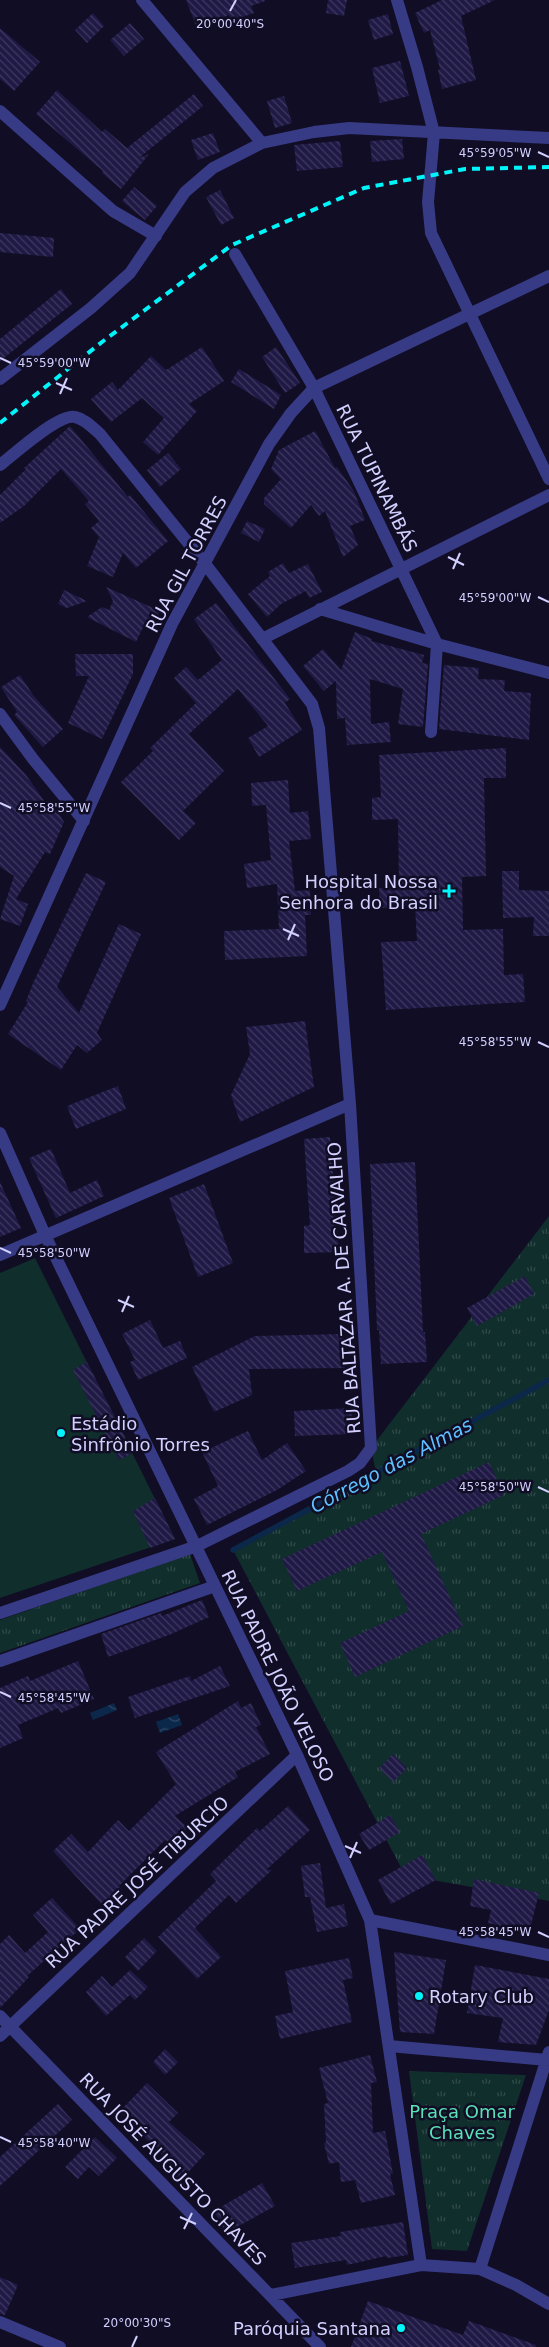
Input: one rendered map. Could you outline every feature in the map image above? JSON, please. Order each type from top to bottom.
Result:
[{"type":"street","points":[[142,0],[262,143]]},
{"type":"street","points":[[397,0],[434,133],[428,202],[431,233],[549,479]]},
{"type":"street","points":[[0,111],[113,211],[156,236]]},
{"type":"street","points":[[0,380],[91,308],[124,279],[156,236],[185,192],[213,168],[262,143],[314,132],[349,128],[549,138]]},
{"type":"street","name":"RUA TUPINAMBÁS","points":[[235,254],[314,388],[436,644],[431,732]]},
{"type":"street","name":"RUA GIL TORRES","points":[[0,1005],[168,633],[269,444],[291,413],[314,388],[549,276]]},
{"type":"street","name":"RUA BALTAZAR A. DE CARVALHO","points":[[0,465],[60,420],[75,417],[88,424],[100,434],[206,565],[312,704],[319,728],[350,1104],[371,1448],[360,1463],[348,1471],[197,1546],[0,1613]]},
{"type":"street","points":[[262,639],[549,494]]},
{"type":"street","points":[[320,609],[436,644],[549,673]]},
{"type":"street","points":[[0,714],[33,759],[84,821]]},
{"type":"street","points":[[0,1255],[350,1104]]},
{"type":"street","name":"RUA PADRE JOÃO VELOSO","points":[[0,1133],[45,1235],[298,1755],[370,1920],[421,2265]]},
{"type":"street","points":[[0,1661],[215,1586]]},
{"type":"street","name":"RUA PADRE JOSÉ TIBURCIO","points":[[0,2036],[298,1755]]},
{"type":"street","points":[[370,1920],[549,1956]]},
{"type":"street","name":"RUA JOSÉ AUGUSTO CHAVES","points":[[0,2016],[320,2347]]},
{"type":"street","points":[[389,2046],[548,2056],[480,2269]]},
{"type":"street","points":[[271,2295],[421,2265],[480,2269],[516,2285],[549,2304]]},
{"type":"street","points":[[0,2322],[60,2347]]},
{"type":"green space","points":[[549,1216],[549,1901],[405,1875],[233,1550],[376,1473],[371,1448]]},
{"type":"green space","name":"Estádio Sinfrônio Torres","points":[[35,1258],[175,1539],[0,1598],[0,1273]]},
{"type":"green space","points":[[190,1554],[200,1583],[0,1653],[0,1620]]},
{"type":"green space","name":"Praça Omar Chaves","points":[[409,2071],[526,2075],[467,2251],[432,2249]]},
{"type":"water","points":[[114,1703],[117,1710],[93,1720],[90,1713]]},
{"type":"water","points":[[178,1714],[182,1725],[160,1733],[156,1722]]},
{"type":"building","points":[[186,0],[265,1],[251,6],[254,13],[231,21],[229,15],[197,28]]},
{"type":"building","points":[[328,0],[347,0],[344,16],[326,13]]},
{"type":"building","points":[[442,0],[495,0],[461,16],[476,80],[442,89],[438,70],[440,69],[430,30],[424,33],[415,13]]},
{"type":"building","points":[[93,13],[104,26],[87,43],[75,30]]},
{"type":"building","points":[[388,14],[393,34],[374,40],[368,20]]},
{"type":"building","points":[[130,23],[144,39],[124,56],[110,40]]},
{"type":"building","points":[[0,28],[40,62],[14,91],[0,79]]},
{"type":"building","points":[[400,61],[409,96],[380,103],[372,68]]},
{"type":"building","points":[[57,90],[102,132],[105,129],[127,148],[194,94],[203,106],[139,158],[149,154],[121,189],[102,173],[103,171],[36,114]]},
{"type":"building","points":[[284,96],[292,123],[275,128],[267,101]]},
{"type":"building","points":[[213,133],[220,152],[198,160],[191,140]]},
{"type":"building","points":[[402,139],[404,159],[372,162],[370,141]]},
{"type":"building","points":[[340,141],[343,167],[297,171],[294,145]]},
{"type":"building","points":[[134,187],[157,206],[145,220],[122,201]]},
{"type":"building","points":[[220,190],[234,218],[221,225],[206,197]]},
{"type":"building","points":[[0,233],[54,238],[53,257],[0,252]]},
{"type":"building","points":[[61,289],[72,304],[0,361],[0,339]]},
{"type":"building","points":[[202,347],[224,381],[189,404],[197,411],[158,455],[143,442],[164,418],[142,398],[111,422],[91,399],[112,382],[118,390],[151,356],[166,370]]},
{"type":"building","points":[[276,347],[300,383],[285,393],[262,357]]},
{"type":"building","points":[[239,369],[281,395],[274,409],[231,382]]},
{"type":"building","points":[[70,426],[128,497],[130,495],[168,541],[136,568],[123,553],[113,577],[87,566],[99,537],[91,528],[99,521],[85,504],[89,501],[61,469],[24,506],[0,523],[0,495],[26,469],[24,468]]},
{"type":"building","points":[[315,431],[335,468],[337,467],[354,491],[365,520],[350,526],[358,545],[343,557],[325,511],[319,516],[311,505],[291,528],[264,504],[264,498],[281,479],[271,469],[279,450]]},
{"type":"building","points":[[168,453],[181,469],[160,487],[147,470]]},
{"type":"building","points":[[247,521],[265,529],[259,542],[241,533]]},
{"type":"building","points":[[283,563],[289,573],[308,564],[322,592],[309,598],[306,591],[281,604],[267,617],[248,594],[270,576],[268,572]]},
{"type":"building","points":[[106,587],[160,611],[153,627],[145,623],[136,642],[87,617],[102,607],[109,610],[113,601]]},
{"type":"building","points":[[64,590],[87,601],[67,608],[58,604]]},
{"type":"building","points":[[216,603],[290,699],[285,703],[302,730],[259,757],[248,738],[268,726],[238,689],[189,734],[224,771],[183,811],[196,823],[179,840],[121,782],[153,751],[150,748],[196,703],[174,678],[186,667],[198,680],[222,660],[194,619]]},
{"type":"building","points":[[355,632],[372,639],[371,641],[424,655],[422,663],[428,664],[423,727],[398,724],[403,689],[370,679],[371,724],[389,722],[391,742],[347,745],[345,718],[337,719],[336,681],[324,691],[303,666],[323,649],[341,670]]},
{"type":"building","points":[[75,654],[133,654],[133,674],[102,739],[68,723],[89,676],[76,676]]},
{"type":"building","points":[[444,665],[479,668],[478,679],[505,680],[504,691],[531,693],[529,740],[439,729]]},
{"type":"building","points":[[20,675],[33,695],[63,729],[43,747],[14,715],[17,712],[1,687]]},
{"type":"building","points":[[0,747],[26,775],[48,806],[52,803],[64,822],[50,854],[45,852],[16,899],[28,904],[20,926],[0,919],[14,876],[0,867]]},
{"type":"building","points":[[506,748],[506,778],[484,778],[486,876],[462,877],[463,930],[503,929],[504,975],[523,974],[525,1002],[386,1010],[381,942],[417,941],[415,907],[380,908],[379,888],[399,887],[398,819],[372,820],[372,798],[381,797],[379,755]]},
{"type":"building","points":[[288,780],[290,813],[308,811],[311,839],[289,841],[295,891],[310,890],[311,915],[305,915],[307,956],[225,960],[224,931],[279,929],[277,884],[247,888],[244,864],[271,860],[266,805],[252,806],[251,783]]},
{"type":"building","points":[[502,871],[519,871],[519,890],[549,891],[549,936],[533,936],[534,917],[503,918]]},
{"type":"building","points":[[86,873],[106,882],[57,987],[79,1013],[119,924],[141,934],[97,1033],[102,1040],[87,1053],[77,1045],[61,1070],[8,1034],[28,1002],[26,1001],[34,981]]},
{"type":"building","points":[[305,1021],[314,1087],[240,1122],[231,1095],[250,1054],[246,1027]]},
{"type":"building","points":[[118,1086],[126,1109],[76,1129],[67,1106]]},
{"type":"building","points":[[330,1137],[339,1252],[304,1253],[304,1226],[310,1225],[304,1139]]},
{"type":"building","points":[[51,1149],[70,1193],[97,1180],[104,1196],[56,1218],[29,1158]]},
{"type":"building","points":[[415,1162],[423,1332],[425,1332],[427,1362],[381,1364],[379,1330],[377,1330],[370,1164]]},
{"type":"building","points":[[0,1182],[21,1228],[0,1237]]},
{"type":"building","points":[[204,1184],[233,1263],[198,1277],[169,1198]]},
{"type":"building","points":[[525,1276],[534,1294],[477,1326],[467,1308]]},
{"type":"building","points":[[150,1320],[163,1348],[180,1341],[187,1358],[138,1380],[130,1362],[135,1360],[122,1334]]},
{"type":"building","points":[[344,1334],[345,1368],[249,1369],[252,1395],[214,1412],[192,1367],[255,1336]]},
{"type":"building","points":[[87,1362],[133,1453],[119,1460],[73,1370]]},
{"type":"building","points":[[352,1408],[353,1434],[295,1436],[294,1411]]},
{"type":"building","points":[[248,1431],[262,1460],[287,1443],[306,1471],[277,1490],[207,1525],[194,1499],[218,1486],[202,1452]]},
{"type":"building","points":[[489,1462],[504,1495],[421,1534],[463,1626],[355,1677],[340,1643],[409,1611],[382,1552],[297,1591],[282,1559]]},
{"type":"building","points":[[155,1498],[175,1539],[150,1548],[133,1511]]},
{"type":"building","points":[[202,1600],[209,1617],[169,1635],[108,1657],[101,1634],[161,1613],[162,1616]]},
{"type":"building","points":[[78,1661],[94,1699],[61,1713],[58,1708],[18,1725],[23,1738],[0,1748],[0,1688],[28,1676],[30,1681]]},
{"type":"building","points":[[220,1666],[230,1686],[135,1718],[128,1697],[190,1676],[191,1681]]},
{"type":"building","points":[[238,1701],[241,1708],[251,1703],[261,1725],[256,1727],[270,1754],[235,1772],[238,1777],[175,1816],[188,1828],[170,1845],[165,1840],[119,1886],[122,1890],[104,1907],[53,1851],[71,1834],[88,1852],[118,1820],[129,1831],[176,1784],[156,1752]]},
{"type":"building","points":[[393,1754],[407,1768],[393,1782],[379,1768]]},
{"type":"building","points":[[288,1806],[310,1830],[266,1870],[272,1870],[236,1903],[229,1895],[195,1928],[221,1957],[197,1979],[158,1937],[216,1881],[210,1874],[257,1828],[260,1831]]},
{"type":"building","points":[[390,1815],[400,1832],[369,1850],[359,1834]]},
{"type":"building","points":[[422,1855],[436,1880],[391,1904],[378,1880]]},
{"type":"building","points":[[320,1863],[326,1908],[344,1904],[348,1926],[317,1932],[310,1897],[305,1897],[301,1866]]},
{"type":"building","points":[[474,1879],[539,1893],[529,1933],[488,1923],[491,1910],[470,1906]]},
{"type":"building","points":[[52,1898],[80,1929],[27,1976],[29,1977],[0,2008],[0,1944],[9,1935],[25,1953],[48,1932],[33,1915]]},
{"type":"building","points":[[144,1938],[157,1951],[138,1971],[125,1957]]},
{"type":"building","name":"Rotary Club","points":[[394,1952],[446,1960],[434,2034],[400,2032]]},
{"type":"building","points":[[349,1958],[353,1978],[343,1980],[352,2022],[280,2039],[275,2016],[293,2012],[285,1971]]},
{"type":"building","points":[[475,1965],[549,1979],[549,2010],[536,2045],[498,2042],[503,2018],[467,2013]]},
{"type":"building","points":[[130,1970],[148,1987],[135,2000],[130,1995],[106,2016],[86,1992],[102,1976],[112,1987]]},
{"type":"building","points":[[165,2049],[178,2062],[165,2075],[153,2062]]},
{"type":"building","points":[[370,2055],[377,2082],[371,2083],[373,2133],[385,2131],[393,2174],[390,2174],[395,2195],[361,2203],[355,2180],[341,2182],[339,2162],[329,2164],[324,2143],[326,2142],[324,2104],[328,2103],[319,2068]]},
{"type":"building","points":[[147,2083],[178,2113],[169,2122],[205,2154],[180,2181],[164,2166],[168,2162],[120,2111]]},
{"type":"building","points":[[58,2104],[72,2120],[0,2186],[0,2157]]},
{"type":"building","points":[[95,2137],[117,2158],[99,2176],[89,2167],[78,2179],[65,2167]]},
{"type":"building","points":[[262,2183],[275,2206],[226,2233],[214,2211]]},
{"type":"building","points":[[403,2222],[408,2255],[387,2258],[386,2256],[347,2265],[346,2260],[295,2268],[291,2243],[341,2236],[340,2232]]},
{"type":"building","points":[[0,2277],[18,2285],[5,2315],[0,2314]]},
{"type":"building","name":"Paróquia Santana","points":[[368,2301],[463,2335],[469,2321],[536,2345],[536,2347],[351,2347]]},
{"type":"waterway","name":"Córrego das Almas","points":[[233,1550],[549,1380]]},
{"type":"railway","points":[[0,423],[102,342],[232,245],[364,188],[465,169],[549,167]]},
{"type":"place","name":"Hospital Nossa Senhora do Brasil","points":[[449,891]]},
{"type":"place","name":"Estádio Sinfrônio Torres","points":[[61,1433]]},
{"type":"place","name":"Rotary Club","points":[[419,1996]]},
{"type":"place","name":"Paróquia Santana","points":[[401,2328]]}]
